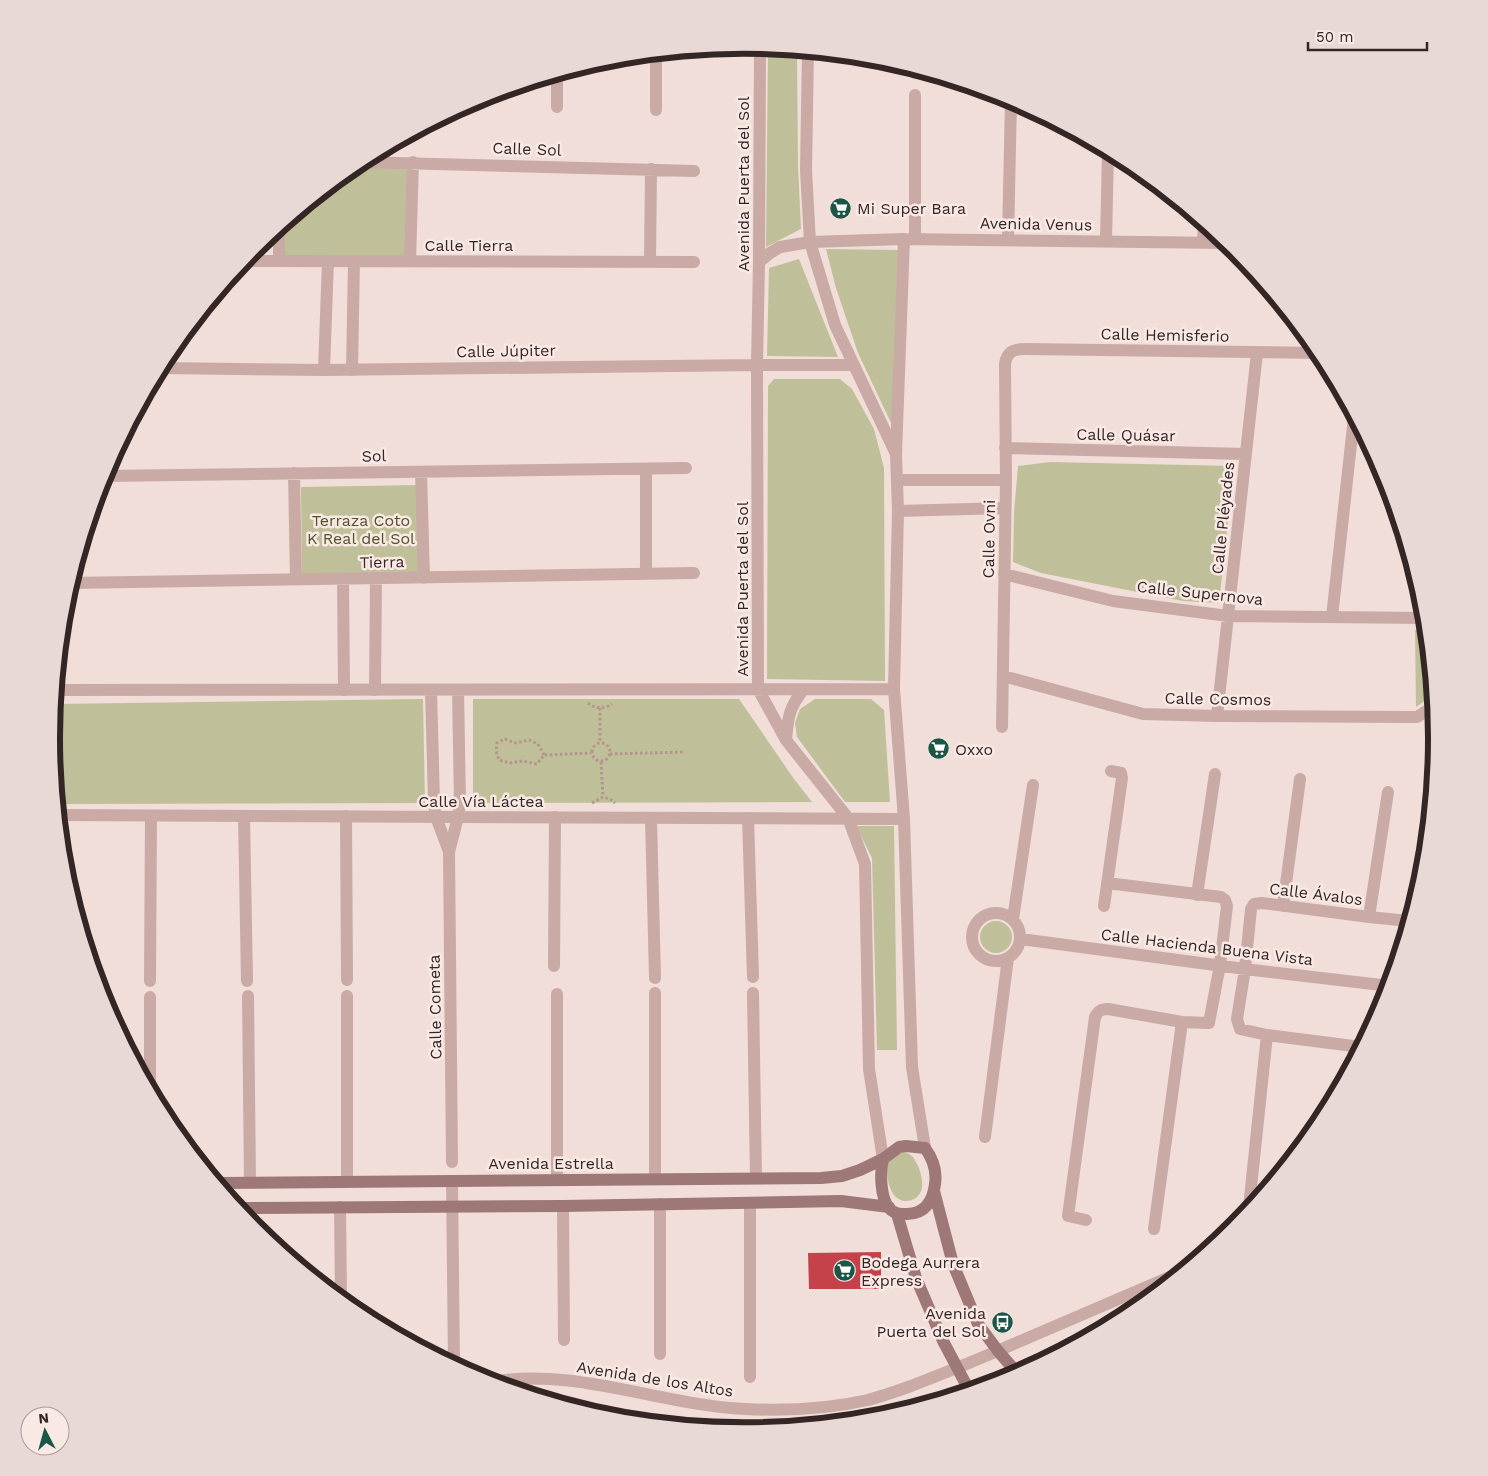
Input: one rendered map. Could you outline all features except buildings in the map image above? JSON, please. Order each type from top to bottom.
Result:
[{"type":"main road","points":[[247,1208],[841,1202],[893,1210],[914,1214],[923,1209],[932,1199],[934,1191],[936,1172],[930,1155],[925,1148],[906,1146],[898,1148],[883,1159],[881,1169],[882,1185],[893,1210],[916,1278],[943,1341],[966,1385]]},
{"type":"main road","name":"Avenida Estrella","points":[[224,1182],[842,1176],[883,1159]]},
{"type":"main road","points":[[934,1191],[953,1264],[978,1324],[1012,1367]]},
{"type":"street","name":"Avenida Puerta del Sol","points":[[760,54],[760,262],[757,365],[758,690],[786,740],[848,818],[865,864],[869,1069],[883,1159]]},
{"type":"street","points":[[808,57],[806,170],[810,242],[835,325],[896,454]]},
{"type":"street","points":[[656,60],[656,110]]},
{"type":"street","points":[[557,80],[557,108]]},
{"type":"street","points":[[915,95],[909,239],[896,454],[898,511],[894,690],[904,818],[912,1066],[925,1148]]},
{"type":"street","points":[[1008,240],[1011,108]]},
{"type":"street","points":[[1106,241],[1108,159]]},
{"type":"street","name":"Calle Sol","points":[[375,162],[694,171]]},
{"type":"street","points":[[410,261],[413,162]]},
{"type":"street","points":[[650,262],[651,169]]},
{"type":"street","points":[[1203,242],[1204,232]]},
{"type":"street","points":[[279,237],[279,261]]},
{"type":"street","name":"Avenida Venus","points":[[760,262],[780,247],[810,242],[909,239],[1215,242]]},
{"type":"street","name":"Calle Tierra","points":[[254,261],[694,262]]},
{"type":"street","points":[[324,370],[328,261]]},
{"type":"street","points":[[352,370],[354,261]]},
{"type":"street","name":"Calle Hemisferio","points":[[1009,352],[1025,349],[1309,353]]},
{"type":"street","name":"Calle Ovni","points":[[1002,727],[1006,480],[1005,364],[1009,352]]},
{"type":"street","name":"Calle Pléyades","points":[[1217,716],[1257,353]]},
{"type":"street","name":"Calle Júpiter","points":[[169,368],[352,370],[853,365]]},
{"type":"street","points":[[1332,617],[1353,426]]},
{"type":"street","name":"Calle Quásar","points":[[1005,448],[1246,454]]},
{"type":"street","name":"Sol","points":[[112,476],[686,468]]},
{"type":"street","points":[[646,469],[646,574]]},
{"type":"street","points":[[421,472],[424,578]]},
{"type":"street","points":[[294,473],[296,579]]},
{"type":"street","points":[[897,480],[1006,480]]},
{"type":"street","points":[[898,511],[1005,508]]},
{"type":"street","name":"Tierra","points":[[78,583],[694,573]]},
{"type":"street","name":"Calle Supernova","points":[[1004,574],[1113,601],[1228,616],[1417,618]]},
{"type":"street","points":[[344,578],[344,690]]},
{"type":"street","points":[[375,690],[376,578]]},
{"type":"street","name":"Calle Cosmos","points":[[1003,676],[1143,714],[1417,717],[1427,710]]},
{"type":"street","points":[[61,690],[894,690]]},
{"type":"street","name":"Calle Cometa","points":[[430,690],[434,802],[436,817],[449,852]]},
{"type":"street","name":"Calle Cometa","points":[[452,1162],[449,852],[460,802],[458,690]]},
{"type":"street","points":[[786,740],[788,714],[794,700],[803,690]]},
{"type":"street","points":[[1104,906],[1122,778],[1121,773],[1111,770]]},
{"type":"street","points":[[1197,894],[1215,774]]},
{"type":"street","points":[[1283,906],[1300,779]]},
{"type":"street","points":[[1012,919],[1033,785]]},
{"type":"street","points":[[1369,917],[1388,792]]},
{"type":"street","name":"Calle Vía Láctea","points":[[65,815],[904,818]]},
{"type":"street","points":[[150,981],[152,816]]},
{"type":"street","points":[[244,816],[248,981]]},
{"type":"street","points":[[346,816],[347,980]]},
{"type":"street","points":[[554,817],[554,966]]},
{"type":"street","points":[[651,818],[655,978]]},
{"type":"street","points":[[748,818],[753,977]]},
{"type":"street","points":[[1086,1220],[1068,1216],[1095,1017],[1100,1010],[1108,1009],[1182,1022],[1209,1023],[1220,965],[1227,906],[1226,900],[1221,897],[1107,882]]},
{"type":"street","name":"Calle Ávalos","points":[[1245,969],[1252,906],[1254,904],[1262,902],[1403,920]]},
{"type":"street","points":[[1000,913],[1012,919],[1019,928],[1021,939],[1017,951],[1008,958],[1001,961],[987,960],[976,951],[973,945],[973,931],[980,919],[986,915],[1000,913]]},
{"type":"street","name":"Calle Hacienda Buena Vista","points":[[1021,939],[1382,985]]},
{"type":"street","points":[[985,1137],[1008,958]]},
{"type":"street","points":[[1245,969],[1237,1023],[1240,1029],[1353,1049]]},
{"type":"street","points":[[655,993],[655,1179]]},
{"type":"street","points":[[754,993],[756,1178]]},
{"type":"street","points":[[557,994],[557,1180]]},
{"type":"street","points":[[248,996],[250,1182]]},
{"type":"street","points":[[347,996],[348,1182]]},
{"type":"street","points":[[150,997],[150,1078]]},
{"type":"street","points":[[1154,1229],[1182,1022]]},
{"type":"street","points":[[1250,1198],[1267,1034]]},
{"type":"street","points":[[452,1180],[454,1358]]},
{"type":"street","points":[[750,1203],[750,1377]]},
{"type":"street","points":[[660,1204],[660,1354]]},
{"type":"street","points":[[563,1206],[564,1340]]},
{"type":"street","points":[[340,1207],[341,1291]]},
{"type":"street","name":"Avenida de los Altos","points":[[508,1380],[524,1378],[549,1379],[594,1385],[682,1402],[744,1409],[804,1410],[821,1408],[870,1400],[957,1369],[1162,1281]]},
{"type":"path","points":[[600,708],[600,743]]},
{"type":"path","points":[[544,756],[538,744],[529,740],[516,743],[505,739],[497,743],[496,751],[499,760],[510,763],[522,761],[537,764],[544,756],[591,753]]},
{"type":"path","points":[[591,753],[595,745],[600,743],[608,746],[610,754],[607,759],[601,762]]},
{"type":"path","points":[[610,754],[684,752]]},
{"type":"path","points":[[591,753],[593,758],[601,762]]},
{"type":"path","points":[[601,762],[603,797]]},
{"type":"path","points":[[592,803],[603,797],[615,803]]},
{"type":"green space","points":[[768,55],[797,56],[798,166],[801,229],[766,247]]},
{"type":"green space","points":[[375,162],[413,162],[410,261],[279,261],[279,237],[327,195]]},
{"type":"green space","points":[[826,249],[898,250],[892,425],[858,353],[836,288]]},
{"type":"green space","points":[[799,259],[838,357],[767,356],[769,268]]},
{"type":"green space","points":[[774,379],[840,379],[852,389],[874,429],[884,468],[885,681],[767,679],[768,386]]},
{"type":"green space","points":[[1050,462],[1234,466],[1219,603],[1183,601],[1041,573],[1013,562],[1014,513],[1018,466]]},
{"type":"green space","name":"Terraza Coto K Real del Sol","points":[[419,485],[420,572],[302,574],[301,487]]},
{"type":"green space","points":[[1415,630],[1419,630],[1427,699],[1416,707]]},
{"type":"green space","points":[[423,699],[425,803],[63,804],[61,783],[61,704]]},
{"type":"green space","points":[[473,699],[739,699],[812,802],[473,803]]},
{"type":"green space","points":[[815,699],[871,699],[884,710],[890,802],[845,802],[797,737],[795,723],[800,709]]},
{"type":"green space","points":[[856,826],[894,826],[897,1050],[877,1050],[872,858]]},
{"type":"green space","points":[[996,921],[1008,925],[1012,937],[1008,949],[996,953],[984,949],[980,937],[984,925]]},
{"type":"green space","points":[[904,1152],[910,1154],[915,1160],[922,1181],[920,1193],[913,1200],[909,1201],[904,1201],[895,1196],[890,1189],[888,1177],[887,1161],[891,1156]]},
{"type":"place","name":"Mi Super Bara","points":[[841,208]]},
{"type":"place","name":"Oxxo","points":[[939,749]]},
{"type":"place","name":"Bodega Aurrera Express","points":[[845,1271]]},
{"type":"place","name":"Avenida Puerta del Sol","points":[[1002,1322]]}]
